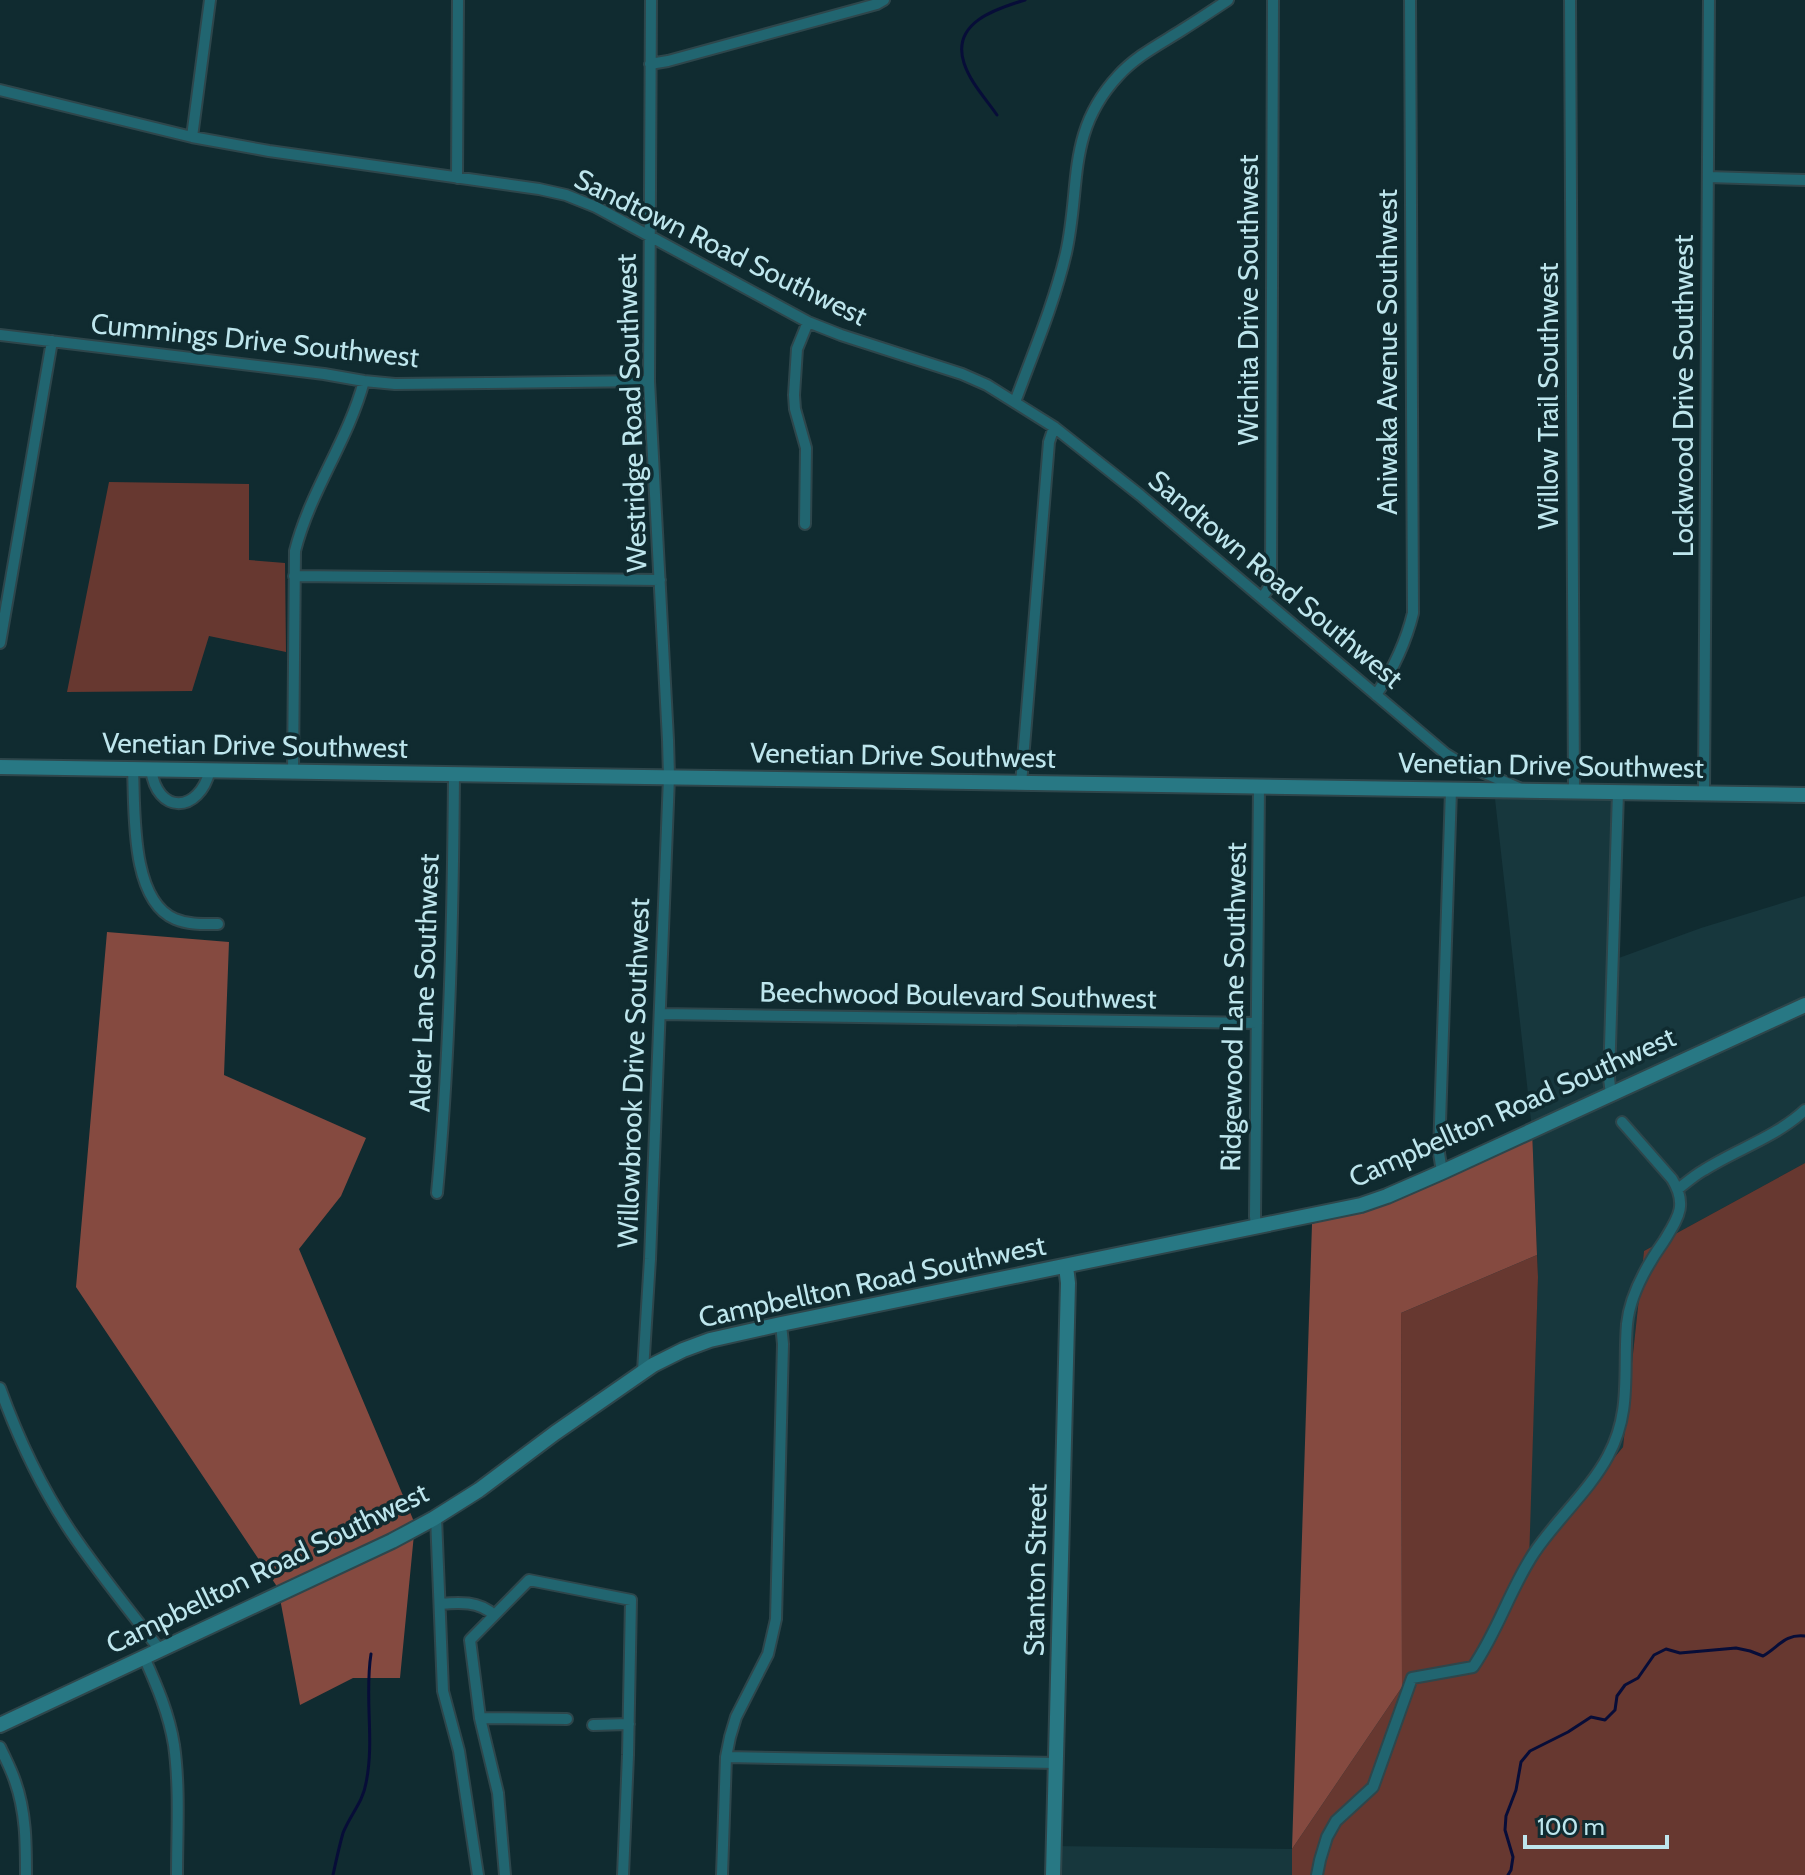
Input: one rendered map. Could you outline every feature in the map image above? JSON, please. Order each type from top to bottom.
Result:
[{"type":"street","points":[[192,137],[210,0]]},
{"type":"street","points":[[457,178],[458,0]]},
{"type":"street","name":"Westridge Road Southwest","points":[[651,0],[649,381],[669,777]]},
{"type":"street","points":[[650,64],[884,0]]},
{"type":"street","points":[[1015,402],[1066,255],[1073,218],[1078,152],[1098,102],[1118,75],[1143,54],[1228,0]]},
{"type":"street","name":"Wichita Drive Southwest","points":[[1262,598],[1271,576],[1273,0]]},
{"type":"street","name":"Aniwaka Avenue Southwest","points":[[1376,695],[1409,631],[1413,613],[1410,0]]},
{"type":"street","name":"Willow Trail Southwest","points":[[1570,0],[1574,791]]},
{"type":"street","name":"Lockwood Drive Southwest","points":[[1704,793],[1709,0]]},
{"type":"street","name":"Sandtown Road Southwest","points":[[0,90],[192,137],[566,195],[596,207],[808,322],[987,385],[1054,427],[1140,495],[1446,754],[1525,791]]},
{"type":"street","points":[[1708,177],[1805,180]]},
{"type":"street","points":[[805,524],[806,448],[794,395],[797,349],[808,322]]},
{"type":"street","name":"Cummings Drive Southwest","points":[[0,335],[395,384],[649,381]]},
{"type":"street","points":[[0,643],[52,341]]},
{"type":"street","points":[[293,771],[295,551],[301,527],[357,407],[364,381]]},
{"type":"street","points":[[1021,784],[1049,442],[1054,427]]},
{"type":"street","points":[[294,576],[660,580]]},
{"type":"street","name":"Venetian Drive Southwest","points":[[0,767],[1805,795]]},
{"type":"street","points":[[133,769],[139,863],[146,887],[161,909],[172,918],[190,924],[218,924]]},
{"type":"street","points":[[151,769],[156,789],[173,803],[192,800],[198,795],[210,770]]},
{"type":"street","name":"Alder Lane Southwest","points":[[437,1193],[443,1132],[454,774]]},
{"type":"street","name":"Willowbrook Drive Southwest","points":[[643,1371],[669,777]]},
{"type":"street","name":"Ridgewood Lane Southwest","points":[[1256,1227],[1259,787]]},
{"type":"street","points":[[1442,1172],[1439,1153],[1451,790]]},
{"type":"street","points":[[1611,1095],[1618,792]]},
{"type":"street","name":"Campbellton Road Southwest","points":[[0,1725],[392,1541],[436,1517],[479,1490],[643,1371],[683,1350],[710,1340],[781,1324],[1361,1205],[1442,1172],[1805,1005]]},
{"type":"street","name":"Beechwood Boulevard Southwest","points":[[660,1014],[1257,1023]]},
{"type":"street","points":[[1678,1189],[1705,1169],[1768,1136],[1805,1110]]},
{"type":"street","points":[[1317,1875],[1323,1848],[1336,1821],[1373,1787],[1412,1678],[1473,1667],[1486,1648],[1532,1556],[1596,1475],[1619,1432],[1627,1378],[1630,1308],[1647,1266],[1678,1218],[1681,1203],[1672,1179],[1622,1122]]},
{"type":"street","name":"Stanton Street","points":[[1053,1875],[1066,1266]]},
{"type":"street","points":[[722,1875],[726,1757],[736,1717],[768,1654],[776,1619],[781,1324]]},
{"type":"street","points":[[0,1388],[45,1490],[72,1533],[160,1650]]},
{"type":"street","points":[[436,1517],[443,1691],[459,1751],[478,1875]]},
{"type":"street","points":[[505,1875],[498,1793],[480,1718],[470,1640],[529,1580],[631,1600],[623,1875]]},
{"type":"street","points":[[440,1604],[477,1604],[494,1615]]},
{"type":"street","points":[[144,1657],[157,1685],[173,1742],[177,1771],[177,1875]]},
{"type":"street","points":[[480,1718],[567,1719]]},
{"type":"street","points":[[593,1725],[629,1724]]},
{"type":"street","points":[[0,1747],[21,1801],[26,1875]]},
{"type":"street","points":[[726,1757],[1056,1763]]},
{"type":"shaded area","points":[[109,482],[249,484],[249,560],[285,563],[286,652],[209,636],[192,691],[67,692]]},
{"type":"shaded area","points":[[1494,790],[1621,795],[1616,959],[1701,928],[1805,896],[1805,1163],[1644,1251],[1623,1447],[1528,1563],[1538,1277],[1532,1129]]},
{"type":"shaded area","points":[[107,932],[229,942],[224,1075],[366,1138],[341,1196],[299,1249],[415,1524],[400,1678],[353,1678],[300,1705],[278,1588],[76,1287]]},
{"type":"shaded area","points":[[1532,1129],[1537,1255],[1401,1313],[1402,1687],[1292,1849],[1312,1224],[1381,1200]]},
{"type":"shaded area","points":[[1805,1163],[1805,1875],[1292,1875],[1292,1849],[1402,1687],[1401,1313],[1537,1255],[1529,1562],[1623,1447],[1644,1251]]},
{"type":"shaded area","points":[[1052,1846],[1292,1849],[1292,1875],[1051,1875]]},
{"type":"waterway","points":[[997,115],[967,70],[962,49],[964,38],[970,28],[989,13],[1025,0]]},
{"type":"waterway","points":[[1508,1875],[1513,1857],[1505,1830],[1506,1816],[1516,1790],[1521,1762],[1530,1751],[1591,1717],[1605,1720],[1615,1710],[1617,1696],[1625,1685],[1638,1678],[1654,1655],[1666,1649],[1680,1653],[1736,1648],[1763,1656],[1787,1639],[1805,1636]]},
{"type":"waterway","points":[[333,1875],[343,1833],[362,1796],[369,1767],[371,1654]]}]
